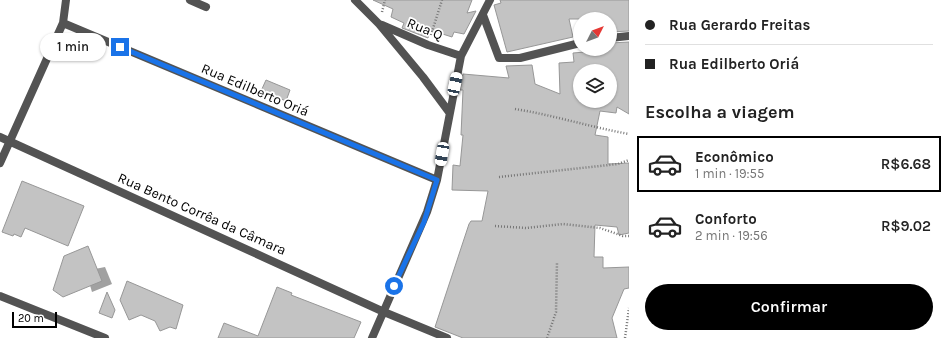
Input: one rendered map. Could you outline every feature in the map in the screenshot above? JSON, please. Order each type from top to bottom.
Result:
[{"type":"street","points":[[0,162],[63,23],[66,0]]},
{"type":"street","points":[[190,0],[206,7]]},
{"type":"street","points":[[355,0],[380,24],[423,76],[449,112]]},
{"type":"street","points":[[372,338],[424,222],[437,180],[461,56],[490,0]]},
{"type":"street","points":[[483,15],[499,58],[520,58],[573,45]]},
{"type":"street","name":"Rua Edilberto Oriá","points":[[63,23],[437,180]]},
{"type":"street","name":"Rua Q","points":[[380,24],[428,45],[461,56]]},
{"type":"street","points":[[617,37],[629,36]]},
{"type":"street","name":"Rua Bento Corrêa da Câmara","points":[[0,137],[10,140],[384,312],[447,338]]},
{"type":"street","points":[[0,296],[105,338]]},
{"type":"path","points":[[428,45],[442,0]]},
{"type":"path","points":[[515,109],[545,114],[605,130],[629,134]]},
{"type":"path","points":[[498,177],[618,164],[629,160]]},
{"type":"path","points":[[495,226],[526,228],[563,224],[600,228],[623,236],[629,236]]},
{"type":"path","points":[[547,338],[556,312],[557,262]]},
{"type":"path","points":[[625,338],[629,308]]},
{"type":"shaded area","points":[[105,267],[112,284],[92,292],[89,282],[95,269]]},
{"type":"building","points":[[373,0],[472,0],[467,13],[476,11],[464,34],[454,32],[452,37],[430,30],[428,38],[402,28],[404,23],[391,17],[393,9]]},
{"type":"building","points":[[500,0],[629,0],[629,31],[617,32],[617,12],[573,12],[573,19],[569,19],[573,37],[507,52],[494,5],[501,3]]},
{"type":"building","points":[[629,42],[629,114],[617,107],[617,64],[573,64],[573,108],[617,108],[616,113],[600,111],[595,135],[608,137],[608,164],[629,163],[629,233],[619,235],[617,227],[595,225],[594,257],[603,257],[603,268],[629,267],[629,288],[624,289],[612,318],[617,338],[463,338],[435,327],[469,224],[471,221],[482,221],[488,191],[452,190],[453,165],[460,166],[463,135],[461,135],[463,90],[460,90],[463,74],[509,78],[506,66],[532,65],[535,84],[560,94],[559,63],[574,62],[573,56],[617,56],[617,43]]},
{"type":"building","points":[[266,80],[290,90],[286,101],[261,91]]},
{"type":"building","points":[[22,181],[84,206],[68,246],[25,228],[21,237],[2,232]]},
{"type":"building","points":[[88,246],[102,281],[63,297],[53,290],[64,256]]},
{"type":"building","points":[[127,281],[183,305],[176,329],[170,327],[160,331],[155,321],[141,315],[129,320],[120,300]]},
{"type":"building","points":[[277,287],[292,293],[291,295],[361,322],[354,338],[218,338],[224,323],[258,336]]},
{"type":"building","points":[[107,292],[115,310],[112,318],[99,313]]},
{"type":"route","points":[[120,47],[437,180],[424,222],[394,286]]}]
